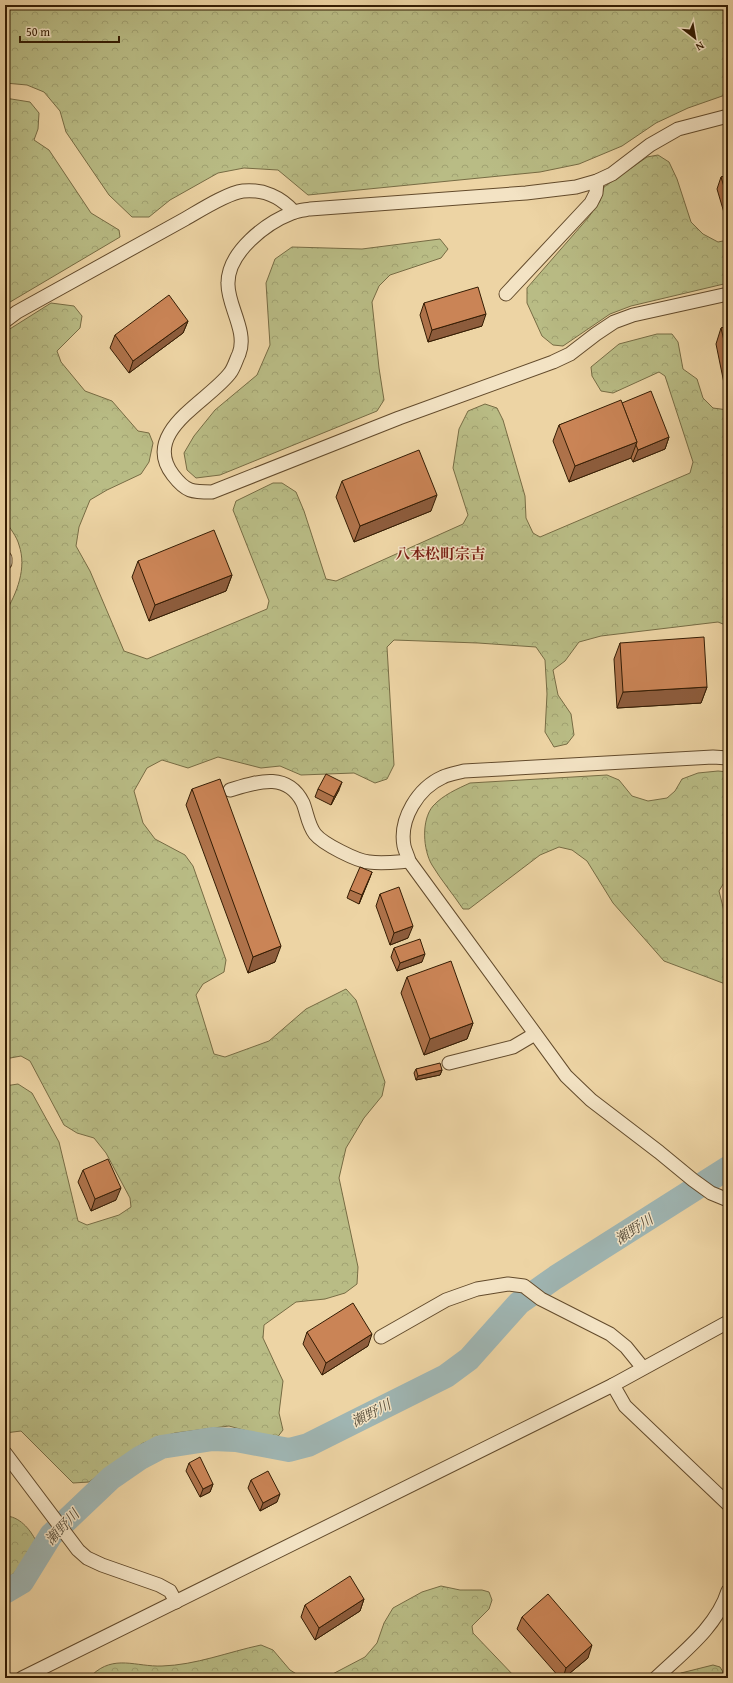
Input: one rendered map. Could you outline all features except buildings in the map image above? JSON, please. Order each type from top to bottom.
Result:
[{"type":"lane","points":[[728,116],[678,129],[650,145],[612,174],[597,181],[576,187],[526,193],[310,209],[294,212],[276,220],[255,235],[240,251],[231,267],[228,283],[240,331],[240,351],[231,373],[173,426],[166,441],[165,459],[171,472],[182,487],[193,492],[212,492],[399,418],[554,362],[570,354],[614,322],[633,315],[728,294]]},
{"type":"lane","points":[[506,294],[591,203],[596,193],[597,181]]},
{"type":"lane","points":[[5,322],[17,312],[143,242],[222,199],[242,191],[269,193],[287,205],[294,212]]},
{"type":"lane","points":[[5,558],[5,564]]},
{"type":"lane","points":[[728,758],[713,756],[464,771],[442,777],[423,791],[409,810],[404,830],[404,845],[409,860],[566,1076],[591,1100],[660,1152],[692,1180],[711,1193],[728,1200]]},
{"type":"lane","points":[[230,790],[257,782],[277,781],[293,790],[302,803],[308,821],[316,835],[327,845],[368,862],[384,863],[409,860]]},
{"type":"lane","points":[[449,1063],[513,1047],[535,1034]]},
{"type":"lane","points":[[381,1337],[446,1300],[477,1288],[508,1284],[524,1286],[541,1299],[610,1334],[626,1347],[644,1368]]},
{"type":"lane","points":[[22,1678],[613,1385],[728,1322]]},
{"type":"lane","points":[[613,1385],[625,1406],[728,1504]]},
{"type":"lane","points":[[5,1453],[78,1550],[87,1558],[102,1565],[159,1585],[170,1591],[176,1602]]},
{"type":"lane","points":[[656,1678],[699,1636],[715,1618],[726,1598],[728,1591]]},
{"type":"green space","points":[[5,5],[728,5],[728,94],[688,108],[656,123],[622,146],[579,164],[540,172],[308,195],[278,170],[244,168],[218,173],[170,200],[149,217],[132,217],[109,195],[66,132],[60,111],[44,92],[27,85],[5,83]]},
{"type":"green space","points":[[5,98],[30,102],[39,113],[38,129],[34,140],[49,150],[91,213],[119,230],[120,237],[5,305]]},
{"type":"green space","points":[[658,155],[669,162],[677,179],[691,222],[703,234],[718,242],[728,240],[728,283],[631,306],[610,314],[563,346],[553,345],[542,336],[527,303],[527,288],[588,218],[600,201],[604,187],[647,157]]},
{"type":"green space","points":[[440,239],[448,249],[441,258],[390,275],[379,286],[372,302],[384,400],[377,411],[220,475],[196,478],[187,470],[184,453],[194,436],[215,410],[257,375],[270,345],[266,283],[275,259],[292,247],[362,249]]},
{"type":"green space","points":[[51,303],[74,306],[82,316],[80,328],[57,351],[61,362],[85,391],[112,401],[138,431],[149,433],[153,443],[149,462],[141,474],[90,500],[79,527],[76,546],[90,571],[124,651],[147,659],[267,609],[269,601],[233,510],[236,501],[273,483],[282,483],[296,492],[304,511],[326,579],[336,581],[463,524],[468,515],[453,468],[459,429],[468,411],[485,404],[497,408],[503,420],[525,496],[526,518],[533,533],[540,537],[690,473],[693,462],[665,376],[659,372],[613,393],[601,391],[592,376],[591,367],[619,344],[657,334],[672,334],[678,342],[683,369],[697,379],[703,398],[713,408],[728,410],[728,626],[718,622],[601,636],[579,642],[565,661],[553,670],[558,695],[571,714],[574,735],[567,744],[554,747],[545,732],[547,694],[545,660],[536,647],[394,640],[387,647],[394,765],[387,779],[375,783],[354,773],[301,775],[280,766],[261,768],[218,757],[188,768],[162,760],[147,768],[134,791],[143,823],[155,839],[185,855],[193,866],[226,960],[224,972],[203,984],[196,995],[214,1054],[225,1057],[269,1041],[306,1009],[346,989],[356,1000],[385,1082],[382,1096],[364,1118],[346,1148],[339,1178],[358,1267],[357,1284],[345,1293],[325,1299],[296,1302],[264,1325],[263,1338],[283,1381],[279,1413],[283,1430],[276,1439],[229,1426],[175,1433],[143,1443],[89,1482],[73,1483],[21,1431],[5,1433],[5,1086],[18,1084],[32,1093],[59,1142],[78,1221],[87,1225],[119,1215],[131,1207],[130,1198],[106,1153],[94,1138],[77,1133],[64,1125],[30,1061],[21,1056],[5,1059],[5,613],[17,589],[20,580],[22,563],[18,542],[5,521],[5,332]]},
{"type":"green space","points":[[718,771],[728,772],[728,876],[719,891],[724,911],[728,914],[728,985],[664,961],[613,903],[587,861],[572,850],[559,847],[540,855],[469,909],[463,909],[429,859],[425,843],[425,827],[429,812],[441,799],[470,783],[607,775],[619,780],[632,796],[648,801],[667,798],[675,791],[682,779],[698,773]]},
{"type":"green space","points":[[5,1516],[15,1518],[24,1524],[36,1541],[15,1572],[5,1581]]},
{"type":"green space","points":[[441,1586],[460,1590],[482,1590],[489,1592],[492,1600],[489,1609],[472,1626],[473,1633],[516,1678],[325,1678],[365,1657],[377,1643],[384,1623],[393,1608],[422,1592]]},
{"type":"green space","points":[[261,1645],[273,1650],[290,1670],[303,1678],[94,1678],[92,1675],[100,1669],[117,1663],[152,1666],[175,1665],[200,1661]]},
{"type":"green space","points":[[713,1665],[720,1667],[723,1672],[722,1678],[674,1678],[681,1673]]},
{"type":"waterway","name":"瀬野川","points":[[5,1592],[22,1582],[51,1535],[111,1478],[140,1458],[161,1447],[213,1439],[236,1440],[289,1450],[308,1445],[446,1376],[469,1359],[519,1303],[556,1277],[728,1168]]},
{"type":"district","name":"八本松町宗吉","points":[[440,553]]}]
